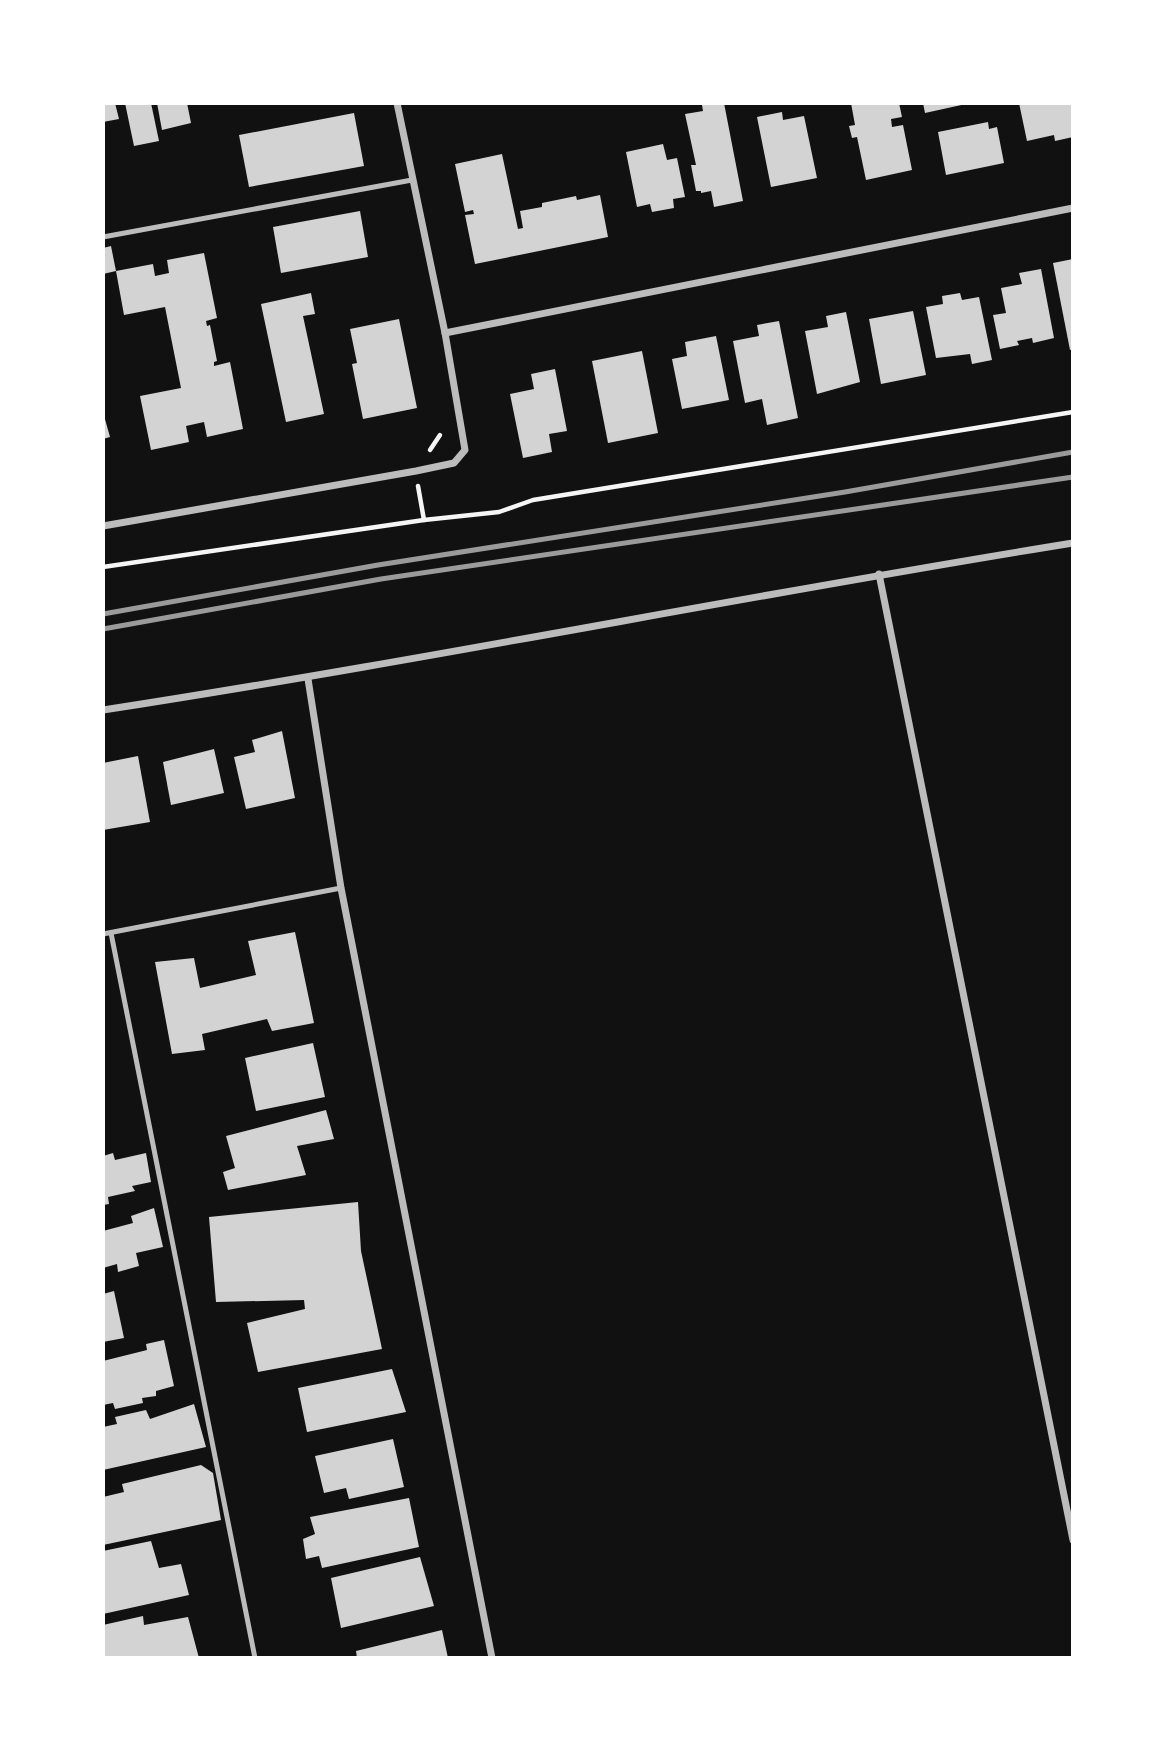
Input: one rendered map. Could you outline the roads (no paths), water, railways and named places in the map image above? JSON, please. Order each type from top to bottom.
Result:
[{"type":"street","points":[[103,526],[416,471],[454,463],[465,450],[445,333],[397,103]]},
{"type":"street","points":[[445,333],[1073,208]]},
{"type":"street","points":[[103,710],[308,679],[878,575],[1073,543]]},
{"type":"street","points":[[878,575],[1073,1540]]},
{"type":"street","points":[[308,679],[341,888],[492,1658]]},
{"type":"lane","points":[[103,237],[412,180]]},
{"type":"lane","points":[[103,934],[341,888]]},
{"type":"lane","points":[[111,933],[255,1658]]},
{"type":"railway","points":[[103,614],[378,565],[845,492],[1073,452]]},
{"type":"railway","points":[[103,629],[381,579],[1073,477]]}]
